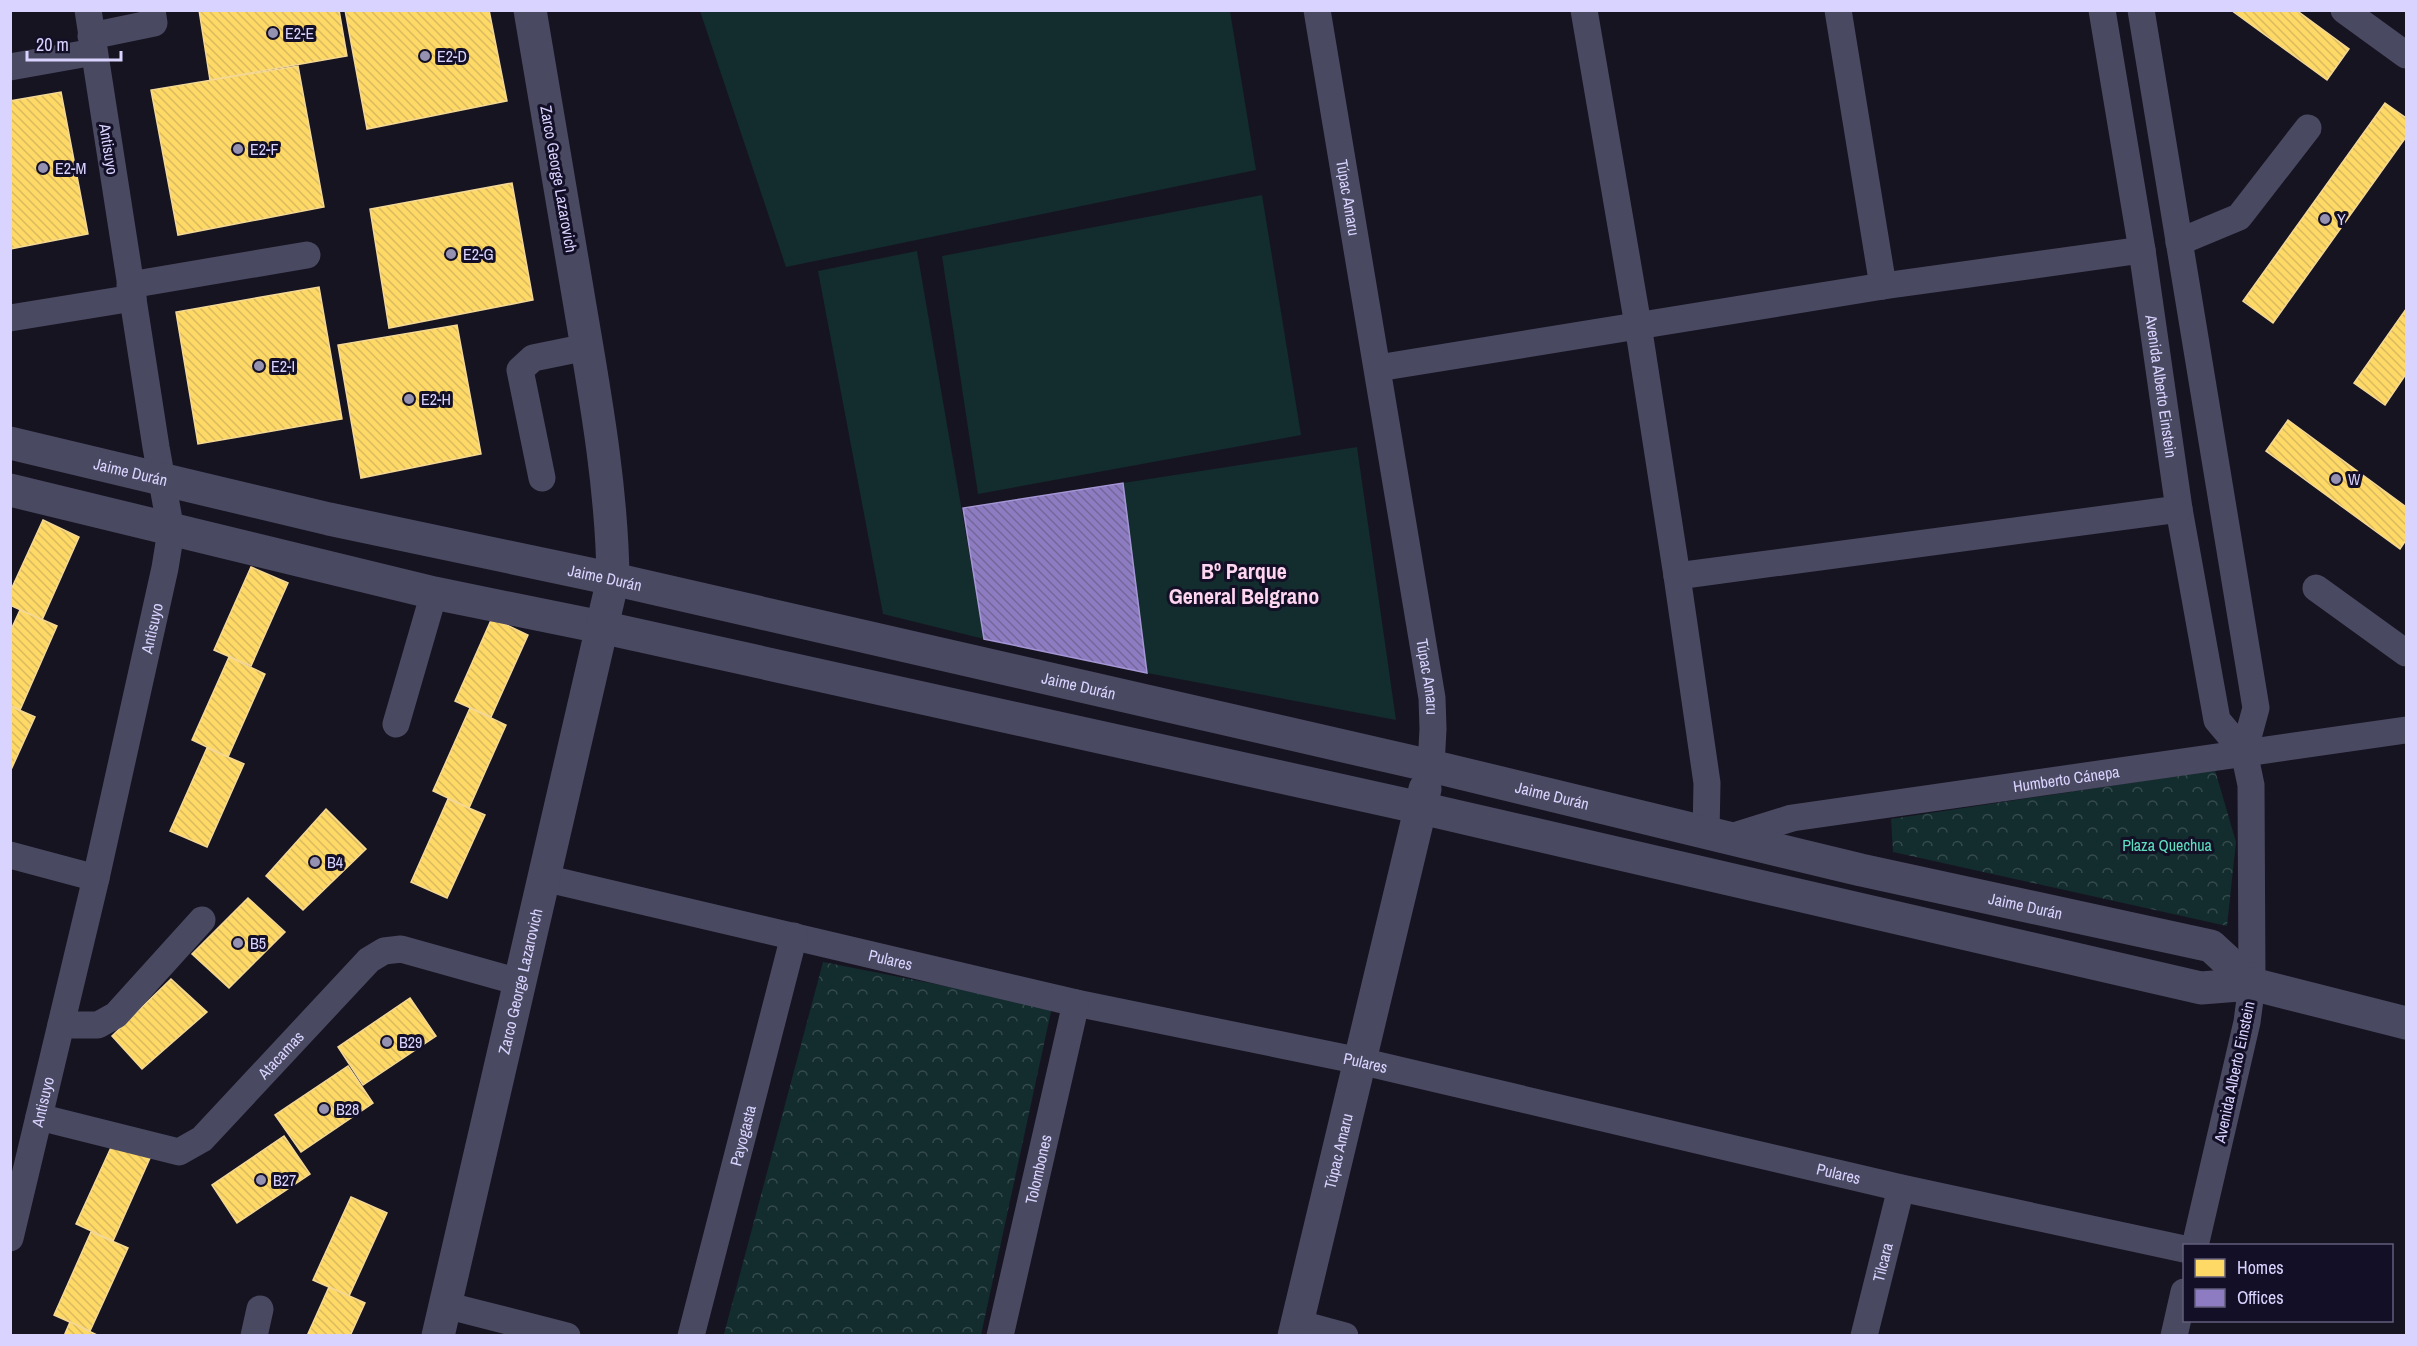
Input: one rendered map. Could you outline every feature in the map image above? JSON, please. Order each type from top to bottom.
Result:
[{"type":"street","points":[[10,67],[91,33],[154,23],[152,10]]},
{"type":"street","name":"Zarco George Lazarovich","points":[[441,1320],[613,579],[609,500],[587,347],[530,10]]},
{"type":"street","name":"Túpac Amaru","points":[[1296,1329],[1431,766],[1433,729],[1432,698],[1317,10]]},
{"type":"street","points":[[1584,10],[1638,326],[1717,836]]},
{"type":"street","points":[[1838,10],[1883,286]]},
{"type":"street","name":"Avenida Alberto Einstein","points":[[2102,10],[2142,250],[2179,509],[2217,720],[2244,752]]},
{"type":"street","name":"Avenida Alberto Einstein","points":[[2141,10],[2256,708],[2244,752],[2251,785],[2253,810],[2252,984],[2247,1022],[2195,1244]]},
{"type":"street","points":[[2357,14],[2406,55]]},
{"type":"street","name":"Antisuyo","points":[[10,1238],[20,1160],[39,1117],[96,878],[171,531],[91,33]]},
{"type":"street","points":[[2179,242],[2239,217],[2308,128]]},
{"type":"street","points":[[1377,368],[1883,286],[2142,250]]},
{"type":"street","points":[[10,318],[307,255]]},
{"type":"street","points":[[542,478],[520,370],[533,358],[587,347]]},
{"type":"street","name":"Jaime Durán","points":[[10,443],[329,519],[613,579],[1431,766],[1861,870],[2211,946],[2252,984]]},
{"type":"street","points":[[10,490],[171,531],[434,593],[601,627],[1420,808],[2201,988],[2252,984],[2406,1023]]},
{"type":"street","points":[[1677,576],[2179,509]]},
{"type":"street","points":[[2316,588],[2406,653]]},
{"type":"street","points":[[396,724],[434,593]]},
{"type":"street","name":"Humberto Cánepa","points":[[1717,836],[1792,818],[2406,730]]},
{"type":"street","points":[[10,855],[96,878]]},
{"type":"street","name":"Pulares","points":[[544,878],[1076,1003],[1360,1061],[1901,1188],[2183,1249]]},
{"type":"street","points":[[61,1025],[98,1025],[116,1015],[202,920]]},
{"type":"street","name":"Payogasta","points":[[691,1335],[794,936]]},
{"type":"street","name":"Atacamas","points":[[39,1117],[179,1152],[202,1139],[369,960],[384,951],[401,949],[519,982]]},
{"type":"street","name":"Tolombones","points":[[1000,1335],[1076,1003]]},
{"type":"street","name":"Tilcara","points":[[1864,1335],[1901,1188]]},
{"type":"street","points":[[2174,1335],[2183,1296]]},
{"type":"street","points":[[254,1335],[260,1309]]},
{"type":"street","points":[[441,1320],[567,1335]]},
{"type":"street","points":[[1296,1329],[1345,1335]]},
{"type":"green space","points":[[700,11],[1230,11],[1256,170],[786,267]]},
{"type":"green space","points":[[1262,195],[1301,435],[978,494],[942,256]]},
{"type":"green space","points":[[917,251],[984,639],[883,614],[818,271]]},
{"type":"green space","points":[[1357,447],[1396,720],[1147,673],[1123,483]]},
{"type":"green space","name":"Plaza Quechua","points":[[2215,770],[2236,842],[2227,926],[1893,852],[1891,819]]},
{"type":"green space","points":[[823,962],[1052,1007],[981,1335],[724,1334]]},
{"type":"building: Homes","name":"E2-E","points":[[199,10],[339,10],[347,56],[210,80]]},
{"type":"building: Homes","name":"E2-D","points":[[345,10],[489,10],[507,101],[367,129]]},
{"type":"building: Homes","points":[[2231,10],[2296,10],[2349,49],[2327,80]]},
{"type":"building: Homes","name":"E2-F","points":[[298,66],[324,207],[178,235],[151,90]]},
{"type":"building: Homes","name":"E2-M","points":[[61,92],[88,234],[10,249],[10,101]]},
{"type":"building: Homes","name":"Y","points":[[2385,103],[2406,118],[2406,137],[2273,323],[2243,301]]},
{"type":"building: Homes","name":"E2-G","points":[[512,183],[533,300],[389,328],[370,209]]},
{"type":"building: Homes","name":"E2-I","points":[[319,287],[342,419],[198,444],[176,312]]},
{"type":"building: Homes","points":[[2406,309],[2406,374],[2385,405],[2354,383]]},
{"type":"building: Homes","name":"E2-H","points":[[457,325],[481,454],[361,478],[338,345]]},
{"type":"building: Homes","name":"W","points":[[2288,420],[2406,507],[2406,540],[2400,549],[2266,451]]},
{"type":"building: Homes","points":[[43,520],[79,537],[42,620],[10,605],[10,592]]},
{"type":"building: Homes","points":[[1042,558],[1087,568],[1073,623],[1033,613],[1029,625],[984,614],[1002,562],[1038,572]]},
{"type":"building: Homes","points":[[251,567],[288,583],[251,666],[214,650]]},
{"type":"building: Homes","points":[[20,610],[57,626],[20,710],[10,705],[10,632]]},
{"type":"building: Homes","points":[[492,618],[528,635],[491,717],[455,701]]},
{"type":"building: Homes","points":[[229,657],[265,674],[228,757],[192,740]]},
{"type":"building: Homes","points":[[10,706],[35,717],[10,772]]},
{"type":"building: Homes","points":[[470,708],[506,725],[469,808],[433,791]]},
{"type":"building: Homes","points":[[207,748],[244,764],[207,847],[170,831]]},
{"type":"building: Homes","points":[[448,799],[485,815],[447,898],[411,882]]},
{"type":"building: Homes","name":"B4","points":[[326,809],[366,849],[303,910],[266,876]]},
{"type":"building: Homes","name":"B5","points":[[248,898],[285,932],[229,988],[192,954]]},
{"type":"building: Homes","points":[[171,979],[207,1012],[142,1069],[112,1036]]},
{"type":"building: Homes","name":"B29","points":[[410,998],[436,1036],[363,1085],[338,1047]]},
{"type":"building: Homes","name":"B28","points":[[348,1066],[373,1103],[301,1152],[275,1115]]},
{"type":"building: Homes","name":"B27","points":[[284,1136],[310,1174],[237,1223],[212,1185]]},
{"type":"building: Homes","points":[[114,1141],[150,1158],[113,1241],[76,1224]]},
{"type":"building: Homes","points":[[351,1197],[387,1213],[349,1296],[313,1280]]},
{"type":"building: Homes","points":[[91,1232],[128,1248],[90,1331],[54,1315]]},
{"type":"building: Homes","points":[[329,1287],[365,1303],[350,1336],[307,1336]]},
{"type":"building: Homes","points":[[70,1322],[99,1336],[64,1336]]},
{"type":"building: Offices","points":[[1123,483],[1147,673],[984,639],[963,508]]},
{"type":"place","name":"E2-E","points":[[273,33]]},
{"type":"place","name":"E2-D","points":[[425,56]]},
{"type":"place","name":"E2-F","points":[[238,149]]},
{"type":"place","name":"E2-M","points":[[43,168]]},
{"type":"place","name":"Y","points":[[2325,219]]},
{"type":"place","name":"E2-G","points":[[451,254]]},
{"type":"place","name":"E2-I","points":[[259,366]]},
{"type":"place","name":"E2-H","points":[[409,399]]},
{"type":"place","name":"W","points":[[2336,479]]},
{"type":"place","name":"B4","points":[[315,862]]},
{"type":"place","name":"B5","points":[[238,943]]},
{"type":"place","name":"B29","points":[[387,1042]]},
{"type":"place","name":"B28","points":[[324,1109]]},
{"type":"place","name":"B27","points":[[261,1180]]},
{"type":"district","name":"Bº Parque General Belgrano","points":[[1244,584]]}]
